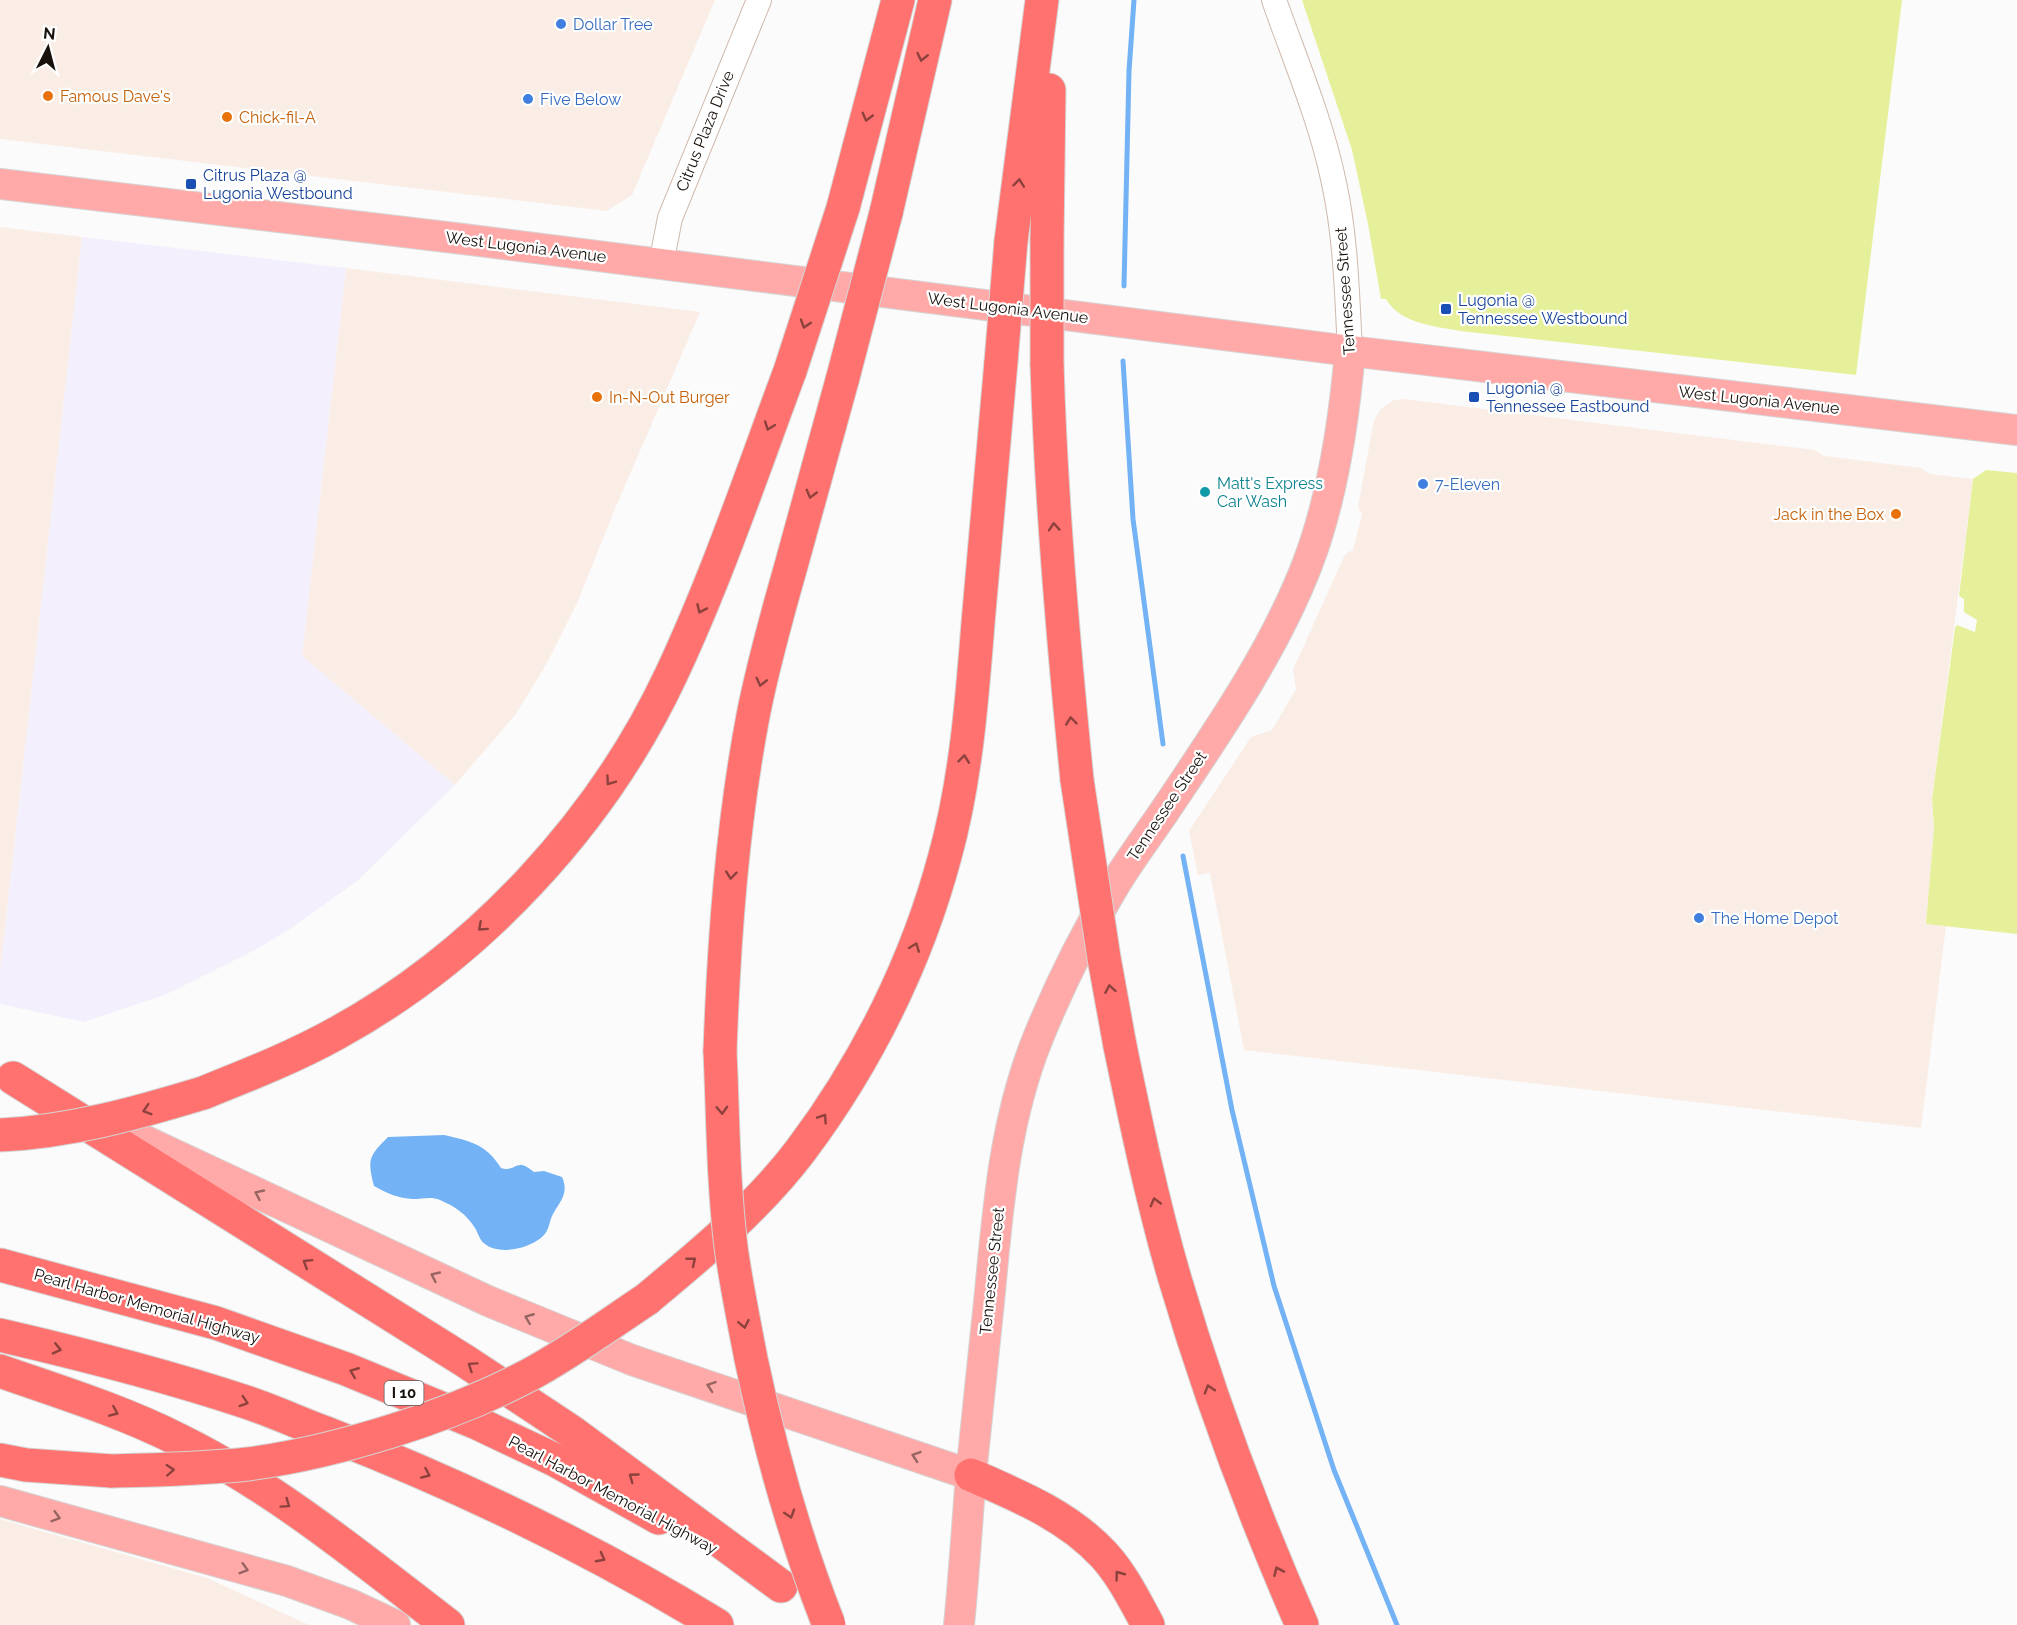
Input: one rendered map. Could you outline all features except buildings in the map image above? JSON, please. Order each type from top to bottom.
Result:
[{"type":"highway","points":[[0,1135],[70,1127],[138,1113],[203,1093],[276,1064],[337,1033],[434,970],[519,894],[576,829],[625,760],[670,678],[707,595],[790,371],[843,208],[898,0]]},
{"type":"highway","points":[[829,1625],[788,1507],[762,1412],[744,1326],[731,1246],[720,1051],[724,954],[739,796],[754,714],[778,613],[886,213],[935,0]]},
{"type":"highway","points":[[0,1460],[26,1465],[112,1472],[248,1464],[318,1451],[386,1432],[463,1405],[529,1375],[590,1338],[647,1299],[706,1250],[755,1204],[801,1151],[840,1094],[873,1038],[906,972],[926,920],[946,854],[963,773],[1011,242],[1042,0]]},
{"type":"highway","points":[[1050,0],[1047,364],[1050,464],[1058,582],[1077,780],[1104,958],[1144,1162],[1174,1275],[1212,1399],[1264,1540],[1302,1625]]},
{"type":"highway","points":[[6,1076],[465,1361],[572,1432],[781,1586]]},
{"type":"highway","name":"Pearl Harbor Memorial Highway","points":[[0,1265],[216,1323],[345,1369],[477,1423],[555,1460],[781,1586],[839,1625]]},
{"type":"highway","points":[[0,1335],[95,1357],[246,1402],[390,1458],[533,1522],[653,1586],[717,1625]]},
{"type":"highway","points":[[0,1371],[92,1403],[189,1445],[267,1490],[348,1548],[448,1625]]},
{"type":"highway","points":[[971,1475],[1033,1502],[1073,1528],[1104,1555],[1126,1584],[1148,1625]]},
{"type":"main road","name":"West Lugonia Avenue","points":[[0,184],[1350,351],[2017,430]]},
{"type":"main road","name":"Tennessee Street","points":[[961,1613],[971,1475],[999,1198],[1008,1140],[1022,1085],[1053,1001],[1076,955],[1115,885],[1242,692],[1289,605],[1308,563],[1329,489],[1345,405],[1350,351]]},
{"type":"main road","points":[[6,1076],[488,1301],[632,1360],[971,1475]]},
{"type":"main road","points":[[0,1501],[287,1581],[350,1604],[395,1625]]},
{"type":"street","name":"Citrus Plaza Drive","points":[[661,264],[670,218],[759,0]]},
{"type":"street","name":"Tennessee Street","points":[[1274,0],[1324,142],[1334,183],[1346,257],[1350,351]]},
{"type":"shaded area","points":[[0,0],[715,0],[632,195],[607,211],[0,139]]},
{"type":"shaded area","points":[[0,227],[82,237],[0,973]]},
{"type":"shaded area","points":[[82,237],[346,268],[302,656],[455,785],[357,881],[293,927],[257,949],[167,994],[84,1022],[0,1004],[0,973]]},
{"type":"shaded area","points":[[346,268],[700,312],[577,603],[547,663],[516,714],[455,785],[302,656]]},
{"type":"shaded area","points":[[1404,399],[1815,450],[1824,456],[1921,468],[1930,474],[1973,479],[1932,799],[1934,828],[1926,924],[1946,926],[1921,1128],[1244,1050],[1210,873],[1198,875],[1189,831],[1251,737],[1272,730],[1296,689],[1293,670],[1345,554],[1353,550],[1362,514],[1358,507],[1374,420],[1381,409],[1394,400]]},
{"type":"shaded area","points":[[0,1519],[207,1578],[309,1625],[0,1625]]},
{"type":"green space","points":[[1302,0],[1902,0],[1856,375],[1460,331],[1429,325],[1400,314],[1386,299],[1381,299],[1352,150]]},
{"type":"green space","points":[[1986,470],[2017,473],[2017,934],[1926,924],[1934,828],[1932,799],[1955,628],[1957,625],[1975,632],[1977,620],[1964,612],[1964,599],[1959,596],[1973,479]]},
{"type":"water","points":[[444,1135],[477,1145],[489,1154],[501,1168],[523,1165],[534,1172],[544,1171],[562,1177],[565,1188],[563,1196],[547,1230],[539,1240],[516,1249],[491,1248],[482,1241],[468,1219],[451,1205],[433,1198],[398,1197],[374,1186],[371,1158],[388,1137]]},
{"type":"waterway","points":[[1124,286],[1129,71],[1134,0]]},
{"type":"waterway","points":[[1123,361],[1133,519],[1163,744]]},
{"type":"waterway","points":[[1183,856],[1232,1110],[1274,1286],[1334,1470],[1397,1625]]},
{"type":"place","name":"Dollar Tree","points":[[561,24]]},
{"type":"place","name":"Famous Dave's","points":[[48,96]]},
{"type":"place","name":"Five Below","points":[[528,99]]},
{"type":"place","name":"Chick-fil-A","points":[[227,117]]},
{"type":"place","name":"Citrus Plaza @ Lugonia Westbound","points":[[191,184]]},
{"type":"place","name":"Lugonia @ Tennessee Westbound","points":[[1446,309]]},
{"type":"place","name":"In-N-Out Burger","points":[[597,397]]},
{"type":"place","name":"Lugonia @ Tennessee Eastbound","points":[[1474,397]]},
{"type":"place","name":"7-Eleven","points":[[1423,484]]},
{"type":"place","name":"Matt's Express Car Wash","points":[[1205,492]]},
{"type":"place","name":"Jack in the Box","points":[[1896,514]]},
{"type":"place","name":"The Home Depot","points":[[1699,918]]}]
